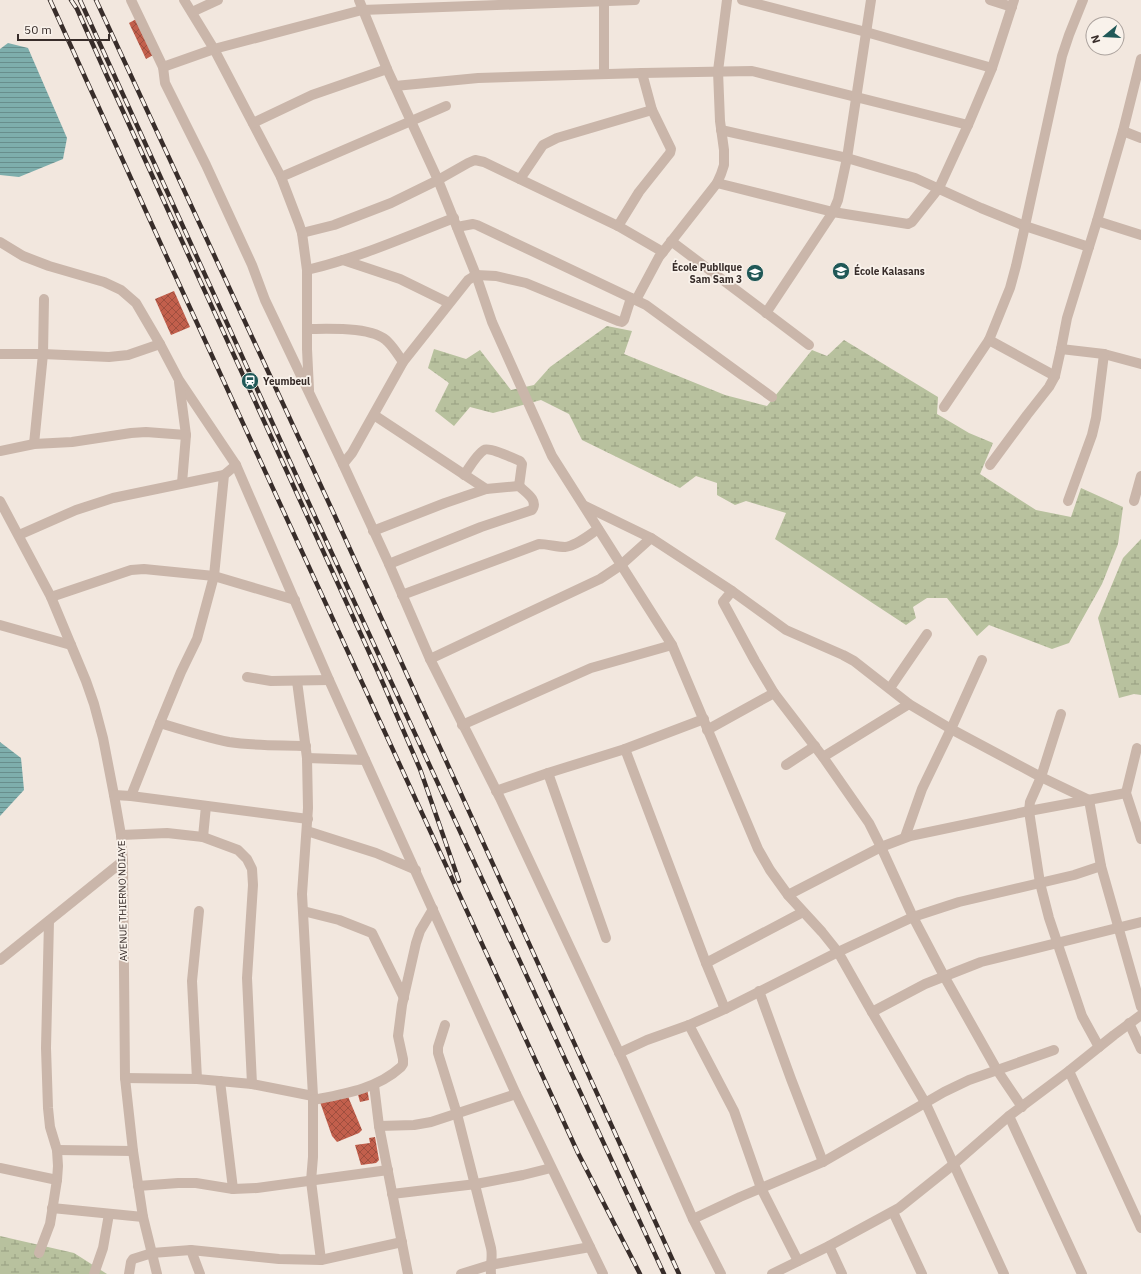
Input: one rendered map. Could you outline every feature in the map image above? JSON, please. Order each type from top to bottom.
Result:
[{"type":"street","points":[[131,0],[163,67],[165,83],[209,172],[252,265],[265,300],[389,564],[430,659],[496,791],[619,1053],[694,1219],[721,1274]]},
{"type":"street","points":[[184,0],[214,50],[281,177],[302,233],[307,270],[307,349],[310,396]]},
{"type":"street","points":[[192,12],[218,0]]},
{"type":"street","points":[[358,0],[386,69],[438,180],[476,275],[492,322],[552,456],[672,645],[758,849],[770,870],[788,895],[838,952],[926,1104],[1004,1274]]},
{"type":"street","points":[[163,67],[214,50],[362,10],[401,5],[636,0]]},
{"type":"street","points":[[343,464],[352,453],[403,362],[468,280],[476,275],[496,276],[526,283],[618,321],[622,322],[624,320],[634,299],[659,257],[717,183],[724,165],[724,150],[720,122],[718,71],[727,0]]},
{"type":"street","points":[[742,0],[866,32],[992,68]]},
{"type":"street","points":[[766,313],[833,212],[838,200],[847,158],[871,0]]},
{"type":"street","points":[[717,183],[833,212],[908,224],[912,222],[939,188],[992,68],[1013,4],[990,0]]},
{"type":"street","points":[[944,407],[989,340],[1010,288],[1062,56],[1083,0]]},
{"type":"street","points":[[604,1],[604,74]]},
{"type":"street","points":[[990,466],[1049,387],[1055,376],[1066,318],[1097,221],[1123,131],[1141,59]]},
{"type":"street","points":[[253,123],[312,95],[386,69]]},
{"type":"street","points":[[395,86],[478,78],[752,71],[968,125]]},
{"type":"street","points":[[618,226],[639,192],[670,153],[670,146],[652,110],[642,73]]},
{"type":"street","points":[[281,177],[446,106]]},
{"type":"street","points":[[520,179],[547,142],[652,110]]},
{"type":"street","points":[[721,130],[847,158],[916,178],[981,208],[1025,226],[1089,247]]},
{"type":"street","points":[[1123,131],[1141,138]]},
{"type":"street","points":[[302,233],[334,226],[390,203],[475,160],[484,162],[618,226],[663,252]]},
{"type":"street","points":[[1097,221],[1141,235]]},
{"type":"street","points":[[307,270],[344,260],[455,223],[477,225],[646,305],[772,397]]},
{"type":"street","points":[[671,241],[809,345]]},
{"type":"street","points":[[0,242],[23,256],[49,266],[104,282],[120,290],[136,303],[179,380],[236,465],[329,680],[516,1094],[603,1274]]},
{"type":"street","points":[[344,260],[387,274],[449,303]]},
{"type":"street","points":[[34,444],[43,354],[44,299]]},
{"type":"street","points":[[307,329],[355,330],[378,335],[387,341],[403,362]]},
{"type":"street","points":[[989,340],[1055,376]]},
{"type":"street","points":[[0,352],[109,357],[128,355],[160,344]]},
{"type":"street","points":[[1061,349],[1104,354],[1141,364]]},
{"type":"street","points":[[1068,501],[1092,435],[1096,418],[1104,354]]},
{"type":"street","points":[[179,380],[186,435],[182,483]]},
{"type":"street","points":[[374,415],[486,489]]},
{"type":"street","points":[[0,452],[34,444],[78,441],[131,433],[146,432],[186,435]]},
{"type":"street","points":[[464,475],[479,454],[483,450],[488,449],[520,461],[522,464],[519,486]]},
{"type":"street","points":[[19,535],[76,510],[94,504],[113,498],[224,475],[236,465]]},
{"type":"street","points":[[131,796],[160,723],[197,639],[214,576],[224,475]]},
{"type":"street","points":[[1134,501],[1141,476]]},
{"type":"street","points":[[373,531],[486,489],[519,486],[532,498],[534,505],[532,510],[389,564]]},
{"type":"street","name":"AVENUE THIERNO NDIAYE","points":[[0,501],[51,597],[86,681],[103,738],[121,835],[123,861],[125,1078],[133,1151],[143,1217],[158,1274]]},
{"type":"street","points":[[585,506],[651,538],[732,590],[786,630],[854,661],[909,704],[951,729],[1041,777],[1089,800]]},
{"type":"street","points":[[402,595],[539,544],[567,547],[573,545],[598,528]]},
{"type":"street","points":[[430,659],[595,582],[621,565],[651,538]]},
{"type":"street","points":[[51,597],[131,570],[144,569],[214,576],[295,600]]},
{"type":"street","points":[[732,590],[724,600],[724,604],[755,661],[774,693],[823,756],[869,823],[913,917],[944,976],[997,1070],[1022,1106]]},
{"type":"street","points":[[0,625],[71,645]]},
{"type":"street","points":[[890,688],[927,634]]},
{"type":"street","points":[[462,725],[592,668],[672,645]]},
{"type":"street","points":[[905,837],[922,789],[982,660]]},
{"type":"street","points":[[247,678],[296,681],[329,680]]},
{"type":"street","points":[[296,681],[308,758],[308,819],[302,894],[313,1098],[311,1181],[321,1260]]},
{"type":"street","points":[[707,730],[774,693]]},
{"type":"street","points":[[823,756],[909,704]]},
{"type":"street","points":[[1061,714],[1041,777],[1030,802],[1028,811],[1040,883],[1049,918],[1082,1016],[1099,1047]]},
{"type":"street","points":[[496,791],[625,749],[704,719]]},
{"type":"street","points":[[160,723],[210,738],[230,742],[253,745],[306,746]]},
{"type":"street","points":[[786,765],[815,746]]},
{"type":"street","points":[[1136,748],[1126,793],[1141,840]]},
{"type":"street","points":[[625,749],[706,963],[725,1009]]},
{"type":"street","points":[[308,758],[365,760]]},
{"type":"street","points":[[548,773],[606,938]]},
{"type":"street","points":[[788,895],[881,847],[905,837],[1028,811],[1126,793]]},
{"type":"street","points":[[114,796],[131,796],[308,819]]},
{"type":"street","points":[[1089,800],[1101,866],[1141,1007]]},
{"type":"street","points":[[204,837],[206,806]]},
{"type":"street","points":[[307,831],[376,853],[416,870]]},
{"type":"street","points":[[121,835],[167,833],[204,837],[238,850],[248,859],[252,869],[253,885],[247,978],[252,1084]]},
{"type":"street","points":[[0,960],[123,861]]},
{"type":"street","points":[[619,1053],[725,1009],[838,952],[913,917],[959,902],[1074,875],[1101,866]]},
{"type":"street","points":[[125,1078],[196,1079],[252,1084],[313,1098],[348,1093],[374,1085],[398,1070],[403,1064],[398,1036],[399,1021],[416,943],[420,931],[433,909]]},
{"type":"street","points":[[196,1079],[192,981],[199,911]]},
{"type":"street","points":[[303,911],[339,920],[372,933],[404,998]]},
{"type":"street","points":[[706,963],[803,912]]},
{"type":"street","points":[[39,1254],[50,1224],[57,1180],[57,1150],[51,1132],[48,1108],[46,1048],[49,921]]},
{"type":"street","points":[[872,1012],[911,991],[944,976],[981,962],[1118,929],[1141,922]]},
{"type":"street","points":[[760,991],[823,1162]]},
{"type":"street","points":[[772,1274],[893,1212],[954,1164],[1009,1116],[1141,1015]]},
{"type":"street","points":[[1129,1023],[1141,1049]]},
{"type":"street","points":[[444,1025],[438,1047],[438,1053],[457,1114],[476,1184],[491,1248],[491,1270]]},
{"type":"street","points":[[689,1025],[734,1111],[760,1188],[798,1261]]},
{"type":"street","points":[[694,1219],[760,1188],[823,1162],[926,1104],[944,1092],[969,1080],[1054,1050]]},
{"type":"street","points":[[1069,1071],[1141,1228]]},
{"type":"street","points":[[220,1081],[233,1188]]},
{"type":"street","points":[[374,1085],[379,1126],[408,1274]]},
{"type":"street","points":[[379,1126],[414,1125],[457,1114],[516,1094]]},
{"type":"street","points":[[1009,1116],[1082,1274]]},
{"type":"street","points":[[57,1150],[133,1151]]},
{"type":"street","points":[[0,1168],[57,1180]]},
{"type":"street","points":[[392,1194],[476,1184],[551,1168]]},
{"type":"street","points":[[138,1186],[196,1183],[233,1188],[263,1188],[388,1170]]},
{"type":"street","points":[[52,1208],[143,1217]]},
{"type":"street","points":[[893,1212],[922,1274]]},
{"type":"street","points":[[94,1274],[103,1248],[108,1214]]},
{"type":"street","points":[[129,1274],[133,1259],[152,1253],[191,1250],[279,1259],[321,1260],[402,1242]]},
{"type":"street","points":[[829,1246],[842,1274]]},
{"type":"street","points":[[460,1274],[491,1270],[590,1247]]},
{"type":"street","points":[[191,1250],[200,1274]]},
{"type":"green space","points":[[607,326],[632,331],[624,354],[725,395],[767,406],[812,350],[827,356],[844,340],[938,397],[937,414],[969,433],[993,443],[980,474],[1036,510],[1071,517],[1081,488],[1123,507],[1118,544],[1102,584],[1069,643],[1052,649],[989,625],[977,636],[947,598],[927,598],[913,607],[916,618],[906,625],[775,539],[786,513],[746,501],[735,505],[717,495],[717,483],[696,476],[680,488],[582,440],[569,414],[541,400],[493,413],[470,407],[454,426],[435,411],[449,383],[428,368],[434,349],[466,359],[480,350],[511,390],[534,385],[550,367]]},
{"type":"green space","points":[[1141,539],[1141,695],[1134,694],[1119,698],[1098,618],[1123,558]]},
{"type":"green space","points":[[0,1236],[74,1253],[107,1274],[0,1274]]},
{"type":"water","points":[[8,43],[28,48],[67,138],[63,159],[19,177],[0,175],[0,49]]},
{"type":"water","points":[[0,742],[21,758],[24,790],[0,816]]},
{"type":"building","points":[[138,18],[155,54],[146,59],[129,23]]},
{"type":"building","points":[[174,291],[190,327],[171,335],[155,299]]},
{"type":"building","points":[[367,1088],[369,1100],[360,1102],[357,1091]]},
{"type":"building","points":[[347,1094],[362,1130],[359,1133],[337,1142],[332,1136],[320,1102]]},
{"type":"building","points":[[375,1137],[379,1160],[376,1163],[361,1165],[355,1145],[370,1143],[369,1138]]},
{"type":"railway","points":[[50,0],[578,1153],[640,1274]]},
{"type":"railway","points":[[71,0],[77,9],[379,674],[420,769],[459,881]]},
{"type":"railway","points":[[80,0],[317,521],[664,1274]]},
{"type":"railway","points":[[96,0],[334,514],[679,1274]]},
{"type":"place","name":"École Kalasans","points":[[841,271]]},
{"type":"place","name":"École Publique Sam Sam 3","points":[[755,273]]},
{"type":"place","name":"Yeumbeul","points":[[250,381]]}]
